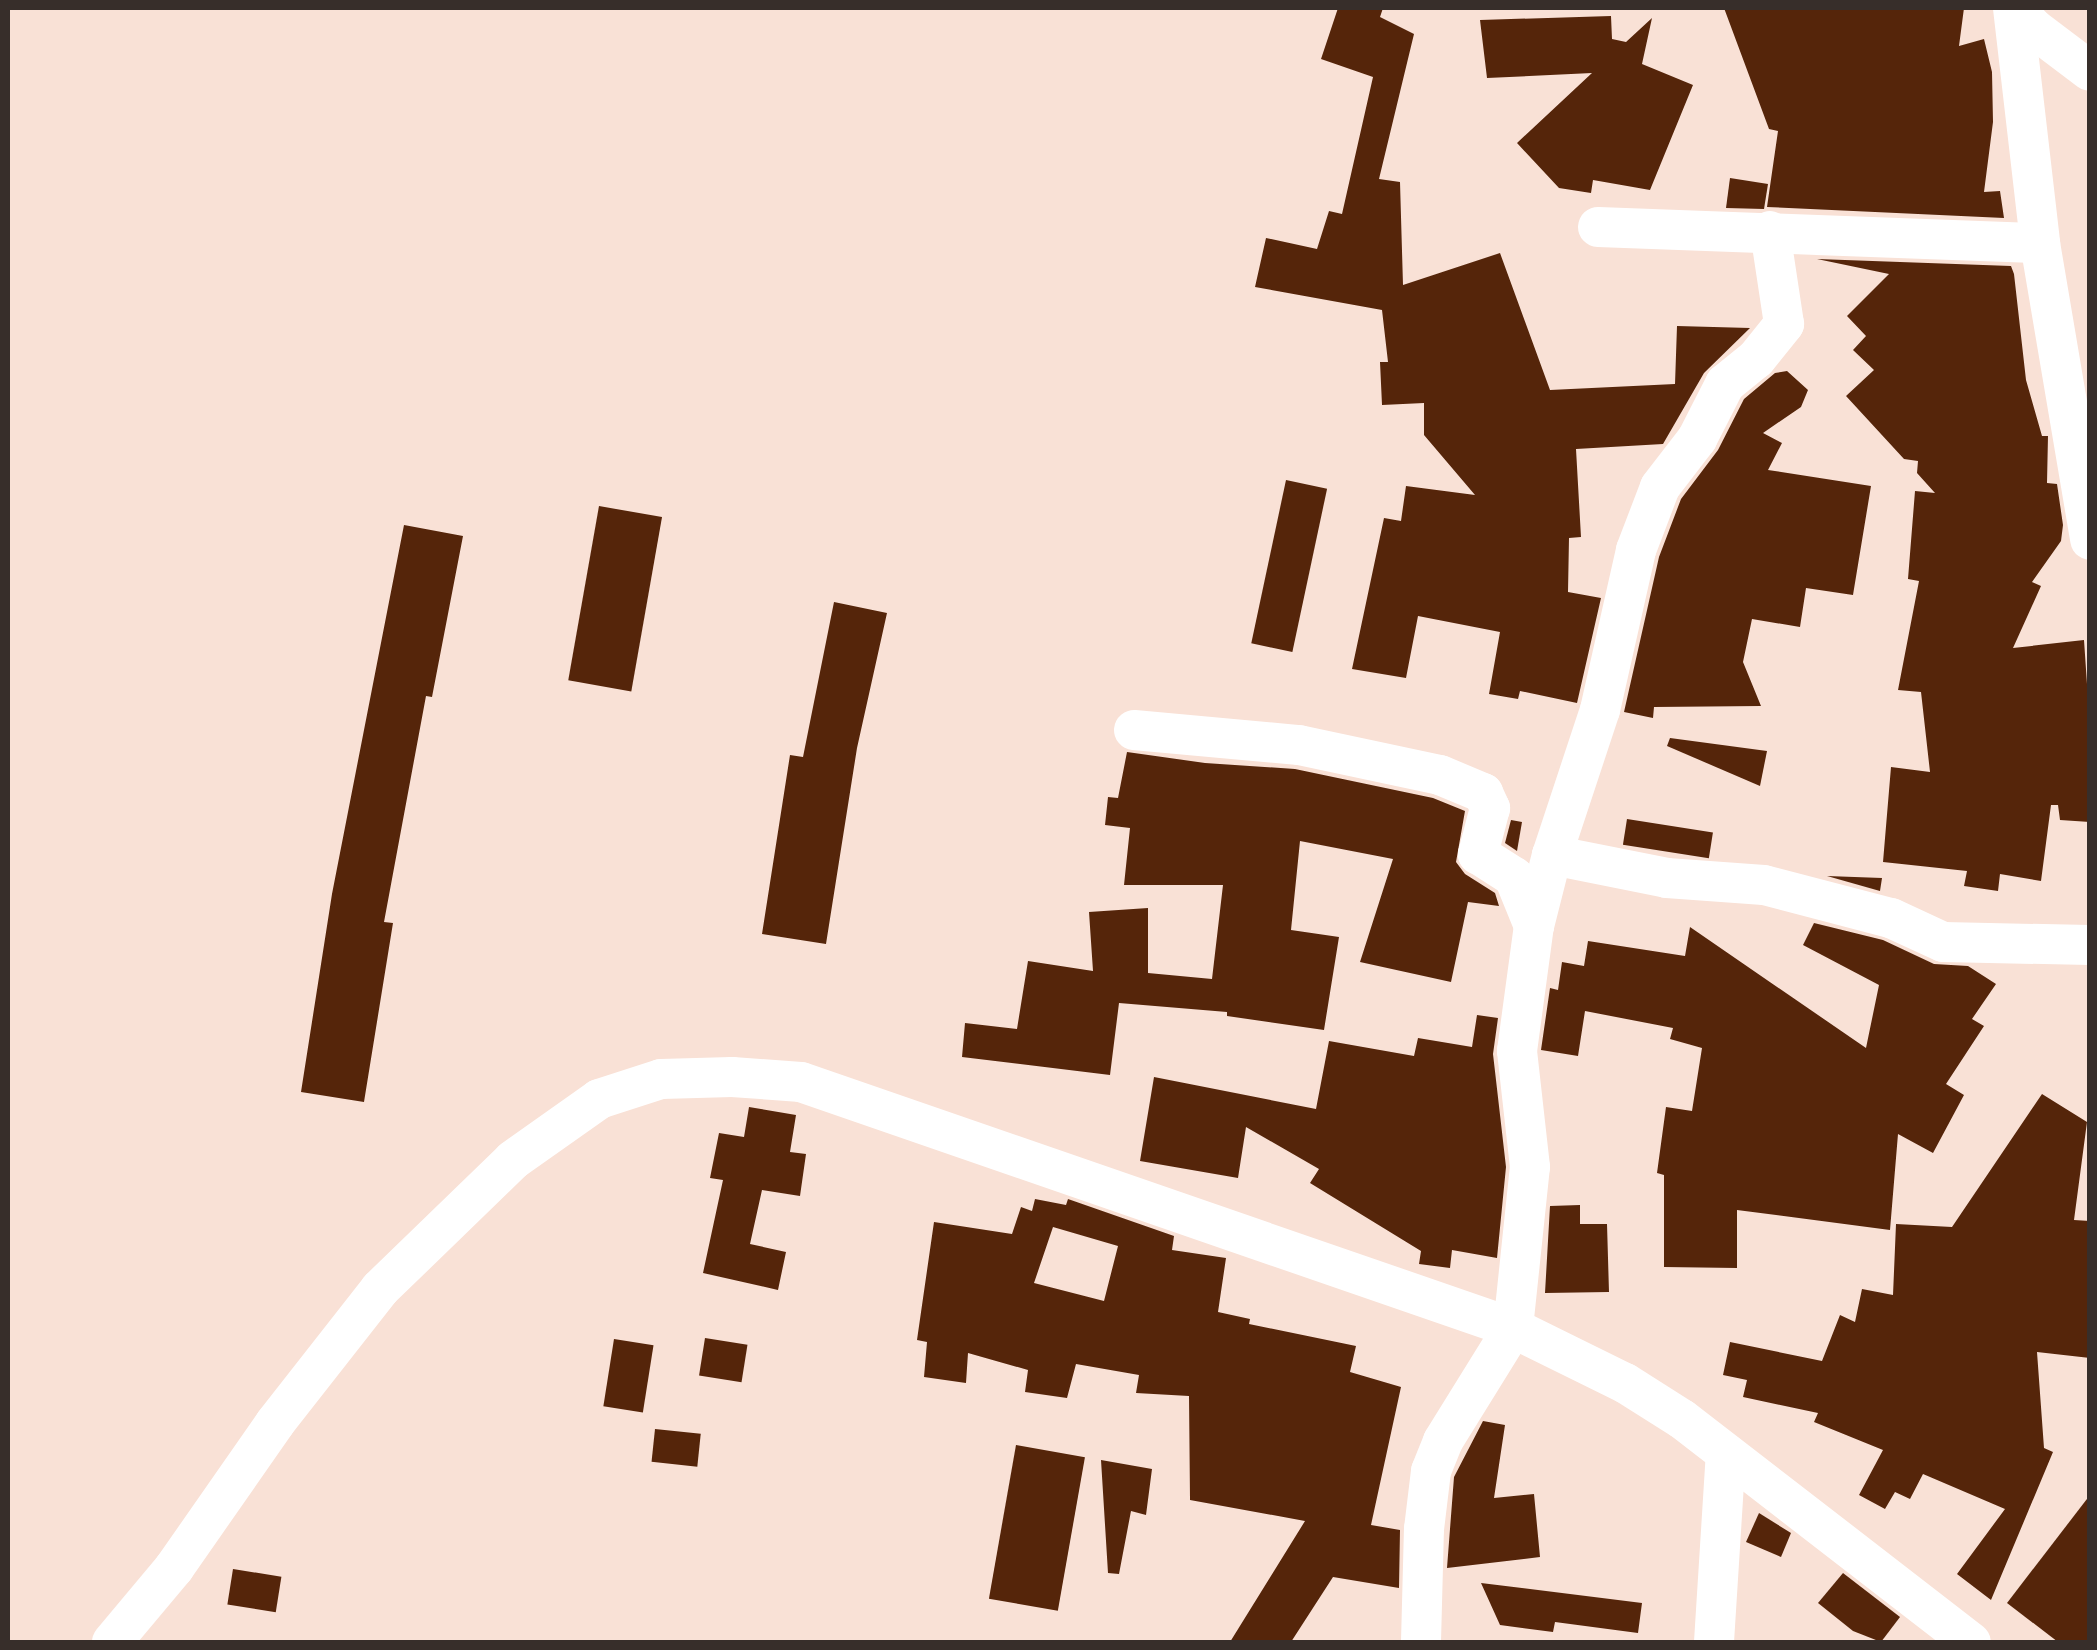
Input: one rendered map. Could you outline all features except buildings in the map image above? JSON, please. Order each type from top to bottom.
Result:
[{"type":"street","points":[[2014,8],[2033,28],[2090,71]]},
{"type":"street","points":[[2014,8],[2040,243],[2090,540]]},
{"type":"street","points":[[1598,227],[2040,243]]},
{"type":"street","points":[[1421,1642],[1424,1529],[1432,1471],[1443,1441],[1513,1328],[1530,1167],[1517,1051],[1534,926],[1552,855],[1600,710],[1636,550],[1660,487],[1698,439],[1724,384],[1756,359],[1784,324],[1770,231]]},
{"type":"street","points":[[1134,730],[1300,745],[1440,775],[1483,794],[1490,808],[1478,854],[1514,878],[1534,926]]},
{"type":"street","points":[[1552,855],[1667,878],[1764,885],[1891,918],[1943,942],[2090,945]]},
{"type":"street","points":[[112,1642],[174,1568],[276,1422],[380,1288],[513,1160],[599,1099],[660,1079],[732,1077],[801,1082],[1513,1328],[1625,1383],[1726,1453],[1972,1642]]},
{"type":"street","points":[[1714,1642],[1726,1453]]}]
